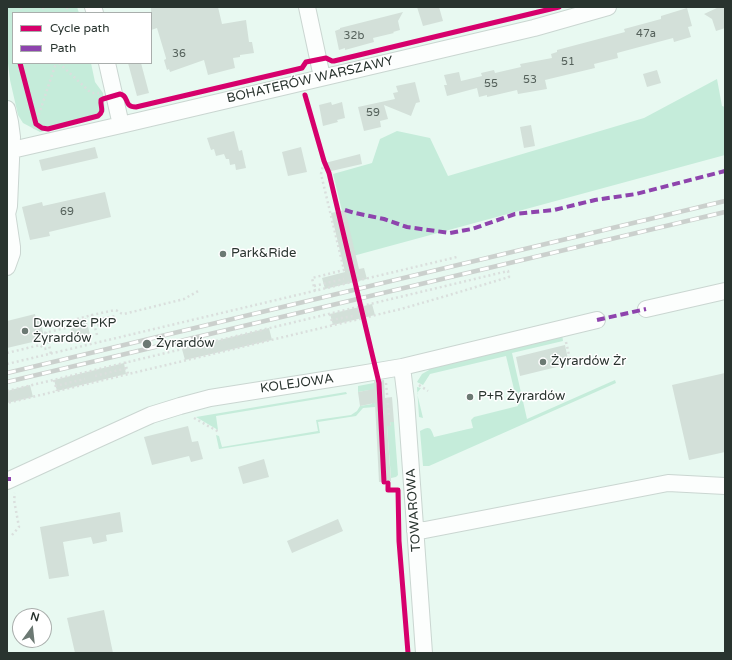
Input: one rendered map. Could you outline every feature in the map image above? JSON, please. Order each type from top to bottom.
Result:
[{"type":"street","points":[[307,7],[322,77]]},
{"type":"street","name":"BOHATERÓW WARSZAWY","points":[[12,150],[534,28],[608,7]]},
{"type":"street","points":[[107,64],[122,125]]},
{"type":"street","points":[[7,108],[12,137],[9,206],[7,213],[12,253],[7,266]]},
{"type":"street","points":[[646,309],[725,291]]},
{"type":"street","name":"KOLEJOWA","points":[[7,481],[144,418],[210,398],[402,367],[562,328],[590,326]]},
{"type":"street","name":"TOWAROWA","points":[[402,367],[406,400],[424,653]]},
{"type":"street","points":[[415,530],[424,530],[668,483],[725,486]]},
{"type":"path","points":[[35,123],[56,64]]},
{"type":"path","points":[[60,64],[89,91],[92,93],[103,93]]},
{"type":"path","points":[[11,128],[35,123],[42,128]]},
{"type":"path","points":[[315,291],[312,278],[344,270],[321,174],[324,161]]},
{"type":"path","points":[[7,364],[457,257]]},
{"type":"path","points":[[7,391],[508,271],[509,276],[431,301],[333,326],[7,403]]},
{"type":"path","points":[[354,282],[353,276],[361,274]]},
{"type":"path","points":[[314,286],[344,278]]},
{"type":"path","points":[[76,319],[115,310],[124,314],[184,300],[200,290]]},
{"type":"path","points":[[359,307],[361,319]]},
{"type":"path","points":[[360,314],[370,311]]},
{"type":"path","points":[[330,314],[333,326]]},
{"type":"path","points":[[92,315],[97,335]]},
{"type":"path","points":[[93,321],[115,316],[116,321],[95,326]]},
{"type":"path","points":[[332,320],[353,316]]},
{"type":"path","points":[[51,354],[44,333],[78,325],[81,337]]},
{"type":"path","points":[[562,328],[570,359],[568,359]]},
{"type":"path","points":[[7,357],[8,353],[40,345],[44,349],[49,348]]},
{"type":"path","points":[[125,362],[128,374]]},
{"type":"path","points":[[95,376],[126,368]]},
{"type":"path","points":[[55,386],[85,379]]},
{"type":"path","points":[[54,380],[57,391]]},
{"type":"path","points":[[387,398],[389,416]]},
{"type":"path","points":[[192,417],[219,432]]},
{"type":"green space","points":[[7,7],[77,7],[79,12],[12,12],[12,64],[91,64],[95,82],[103,93],[105,111],[100,117],[40,132],[23,123],[18,115],[10,80],[7,55]]},
{"type":"green space","points":[[717,79],[722,106],[725,107],[725,155],[353,256],[333,174],[372,163],[380,139],[397,131],[430,138],[448,176],[644,118]]},
{"type":"green space","points":[[562,334],[563,341],[512,353],[527,419],[615,380],[616,383],[429,466],[423,466],[420,431],[430,428],[434,437],[473,428],[471,420],[474,417],[518,406],[506,356],[430,374],[423,385],[417,382],[422,374],[429,370],[428,366]]},
{"type":"green space","points":[[374,383],[375,407],[363,408],[356,416],[318,422],[320,433],[219,449],[216,435],[219,436],[222,447],[318,431],[316,420],[351,415],[357,411],[360,406],[372,404],[370,390],[358,392],[358,386]]},
{"type":"green space","points":[[417,387],[421,388],[417,393]]},
{"type":"green space","points":[[346,392],[347,394],[216,416],[218,430],[196,417]]},
{"type":"green space","points":[[418,395],[423,418],[419,417]]},
{"type":"green space","points":[[390,422],[394,422],[398,475],[391,478],[387,426],[391,426]]},
{"type":"building","points":[[151,7],[218,7],[222,24],[246,20],[249,42],[252,42],[254,53],[240,55],[240,57],[233,58],[235,68],[208,75],[204,60],[170,72],[169,69],[167,70],[164,60],[166,58],[157,28],[152,30]]},
{"type":"building","points":[[417,7],[439,7],[443,21],[423,26]]},
{"type":"building","points":[[719,7],[725,7],[725,28],[716,31],[712,19],[704,14]]},
{"type":"building","points":[[687,8],[692,26],[688,27],[691,37],[674,42],[673,38],[617,53],[618,58],[594,64],[595,68],[545,80],[547,89],[518,94],[517,90],[487,97],[487,95],[479,97],[477,88],[447,96],[444,85],[447,85],[444,75],[459,72],[461,81],[482,76],[481,73],[494,70],[495,73],[521,67],[520,64],[552,58],[551,54],[557,52],[557,50],[625,32],[624,29],[661,19],[661,16]]},
{"type":"building","points":[[403,12],[398,21],[400,30],[373,38],[374,42],[345,50],[345,48],[339,50],[335,31],[340,28]]},
{"type":"building","points":[[128,64],[141,64],[149,93],[137,96]]},
{"type":"building","points":[[657,70],[661,83],[647,87],[643,74]]},
{"type":"building","points":[[415,82],[420,102],[416,103],[411,116],[384,105],[388,119],[380,121],[381,127],[364,131],[358,107],[395,99],[393,93],[398,92],[396,86]]},
{"type":"building","points":[[331,102],[332,105],[342,102],[345,118],[337,120],[338,122],[323,126],[319,105]]},
{"type":"building","points":[[531,125],[535,146],[524,148],[520,127]]},
{"type":"building","points":[[234,131],[239,151],[242,150],[246,168],[236,170],[235,164],[230,165],[229,159],[226,159],[224,154],[216,156],[214,149],[211,150],[207,138]]},
{"type":"building","points":[[95,147],[98,158],[42,171],[39,160]]},
{"type":"building","points":[[301,147],[307,172],[288,176],[282,152]]},
{"type":"building","points":[[360,154],[362,164],[327,172],[325,163]]},
{"type":"building","points":[[105,192],[111,217],[49,232],[50,236],[30,240],[22,207],[42,202],[43,206]]},
{"type":"building","points":[[345,210],[359,269],[364,268],[367,279],[325,289],[322,278],[345,272],[331,213]]},
{"type":"building","points":[[372,304],[375,315],[333,325],[330,314]]},
{"type":"building","name":"Dworzec PKP Żyrardów","points":[[35,314],[36,319],[40,318],[44,337],[40,339],[41,340],[7,348],[7,321]]},
{"type":"building","points":[[86,318],[90,335],[73,339],[69,322]]},
{"type":"building","points":[[269,328],[272,340],[185,360],[182,349]]},
{"type":"building","name":"Żyrardów Żr","points":[[565,345],[569,364],[520,376],[516,357]]},
{"type":"building","points":[[124,363],[126,374],[57,391],[54,380]]},
{"type":"building","points":[[725,373],[725,452],[689,460],[672,385]]},
{"type":"building","points":[[384,380],[385,398],[392,397],[394,422],[390,422],[391,426],[387,426],[391,481],[379,482],[375,403],[360,406],[358,392],[374,389],[374,381]]},
{"type":"building","points":[[30,385],[33,397],[7,403],[7,391]]},
{"type":"building","points":[[188,426],[192,442],[198,441],[203,459],[191,462],[189,456],[152,465],[144,437]]},
{"type":"building","points":[[264,459],[269,477],[243,484],[238,467]]},
{"type":"building","points":[[120,512],[123,532],[106,535],[107,541],[93,544],[91,537],[63,542],[69,576],[49,579],[40,527]]},
{"type":"building","points":[[338,519],[343,531],[292,553],[287,541]]},
{"type":"building","points":[[104,610],[113,653],[75,653],[67,618]]},
{"type":"railway","points":[[7,373],[725,201]]},
{"type":"railway","points":[[7,382],[725,212]]},
{"type":"marked path","points":[[345,210],[384,219],[407,227],[450,233],[472,229],[515,214],[554,210],[595,200],[636,194],[725,171]]},
{"type":"marked path","points":[[597,320],[646,309]]},
{"type":"cycle path","points":[[20,64],[36,124],[42,128],[48,129],[98,116],[102,111],[101,100],[120,94],[125,97],[129,105],[136,107],[302,68],[306,62],[326,58],[334,61],[559,7]]},
{"type":"cycle path","points":[[305,95],[324,161],[329,173],[379,383],[384,482]]},
{"type":"cycle path","points":[[388,483],[388,490],[398,490],[399,541],[408,653]]},
{"type":"place","name":"Park&Ride","points":[[223,254]]},
{"type":"place","name":"Dworzec PKP Żyrardów","points":[[25,331]]},
{"type":"place","name":"Żyrardów","points":[[147,344]]},
{"type":"place","name":"Żyrardów Żr","points":[[543,362]]},
{"type":"place","name":"P+R Żyrardów","points":[[470,397]]}]
